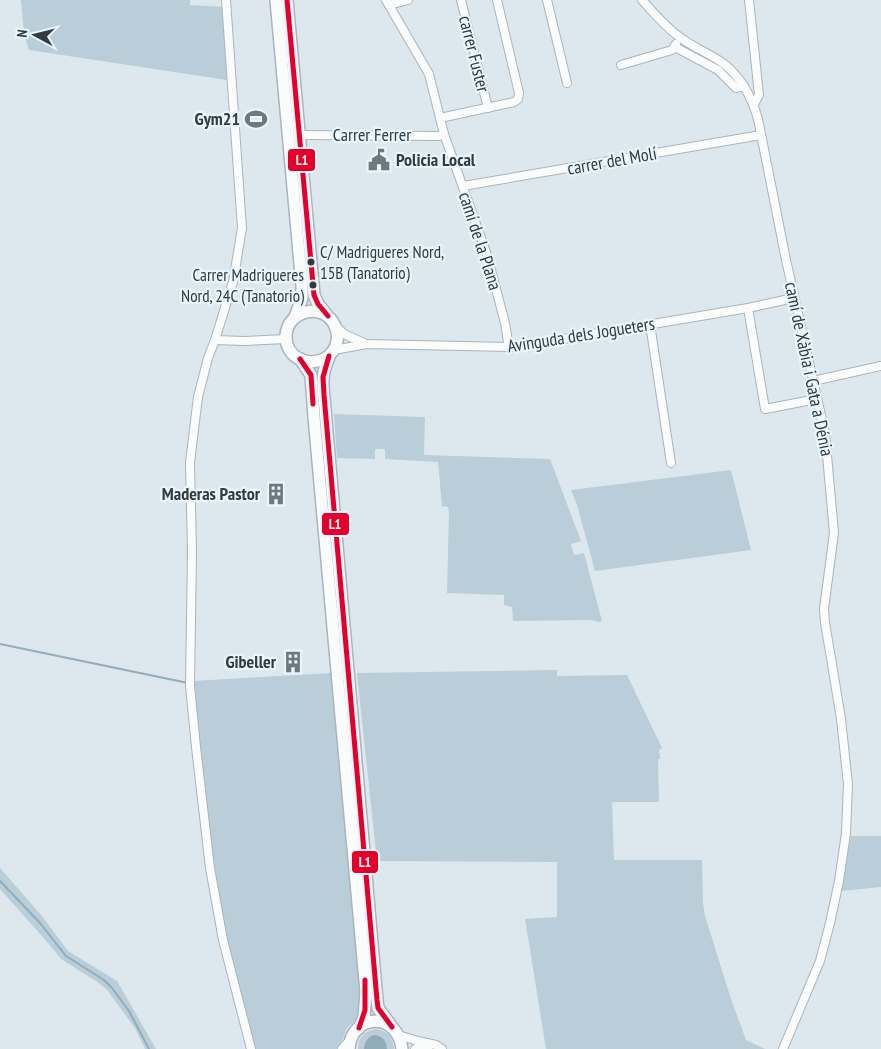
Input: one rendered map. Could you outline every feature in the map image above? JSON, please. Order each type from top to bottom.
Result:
[{"type":"main road","points":[[276,0],[302,286],[302,298],[295,317]]},
{"type":"main road","points":[[287,0],[314,295],[318,304],[336,326],[338,338],[323,376],[324,398],[375,982],[378,1008],[395,1031],[401,1042],[402,1049]]},
{"type":"main road","points":[[328,316],[311,310],[302,312],[290,322],[286,339],[291,352],[300,359],[311,375],[366,992],[364,1018],[354,1033],[350,1045]]},
{"type":"main road","points":[[300,359],[312,362],[324,359],[332,353]]},
{"type":"main road","points":[[358,1028],[372,1022],[379,1022],[386,1024],[395,1031]]},
{"type":"street","points":[[226,0],[242,228],[236,270],[208,358],[198,397],[190,463],[192,551],[190,686],[210,868],[223,940],[251,1049]]},
{"type":"street","points":[[387,2],[408,0]]},
{"type":"street","name":"carrer Fuster","points":[[461,0],[488,108]]},
{"type":"street","points":[[440,118],[514,102],[518,99],[519,93],[497,0]]},
{"type":"street","points":[[546,0],[568,83]]},
{"type":"street","name":"camí de Xàbia i Gata a Dénia","points":[[642,0],[673,32],[724,64],[735,74],[754,104],[778,224],[825,434],[834,533],[824,609],[843,734],[848,784],[848,812],[839,881],[820,962],[783,1049]]},
{"type":"street","points":[[749,0],[758,95],[754,104]]},
{"type":"street","name":"camí de la Plana","points":[[387,2],[428,74],[444,134],[487,255],[505,323],[509,348]]},
{"type":"street","points":[[621,65],[672,50],[681,38]]},
{"type":"street","points":[[675,47],[718,70],[736,88],[744,86]]},
{"type":"street","name":"Carrer Ferrer","points":[[299,135],[439,136],[444,134]]},
{"type":"street","name":"carrer del Molí","points":[[463,186],[761,136]]},
{"type":"street","name":"Avinguda dels Jogueters","points":[[332,353],[366,344],[509,348],[748,308],[794,298]]},
{"type":"street","points":[[748,308],[765,409],[817,399]]},
{"type":"street","points":[[650,324],[672,463]]},
{"type":"street","name":"Avinguda dels Jogueters","points":[[336,326],[344,334],[366,344]]},
{"type":"street","points":[[215,340],[286,339]]},
{"type":"street","points":[[813,381],[881,366]]},
{"type":"street","points":[[395,1031],[438,1047]]},
{"type":"street","points":[[342,1049],[350,1045]]},
{"type":"street","points":[[415,1049],[418,1047],[438,1047]]},
{"type":"shaded area","points":[[21,0],[190,0],[190,5],[224,7],[227,80],[29,50],[24,35]]},
{"type":"shaded area","points":[[334,414],[425,417],[424,455],[550,459],[581,541],[571,544],[574,555],[584,553],[602,621],[513,621],[512,607],[504,605],[504,595],[447,593],[449,512],[448,507],[442,506],[438,462],[385,459],[385,449],[375,449],[375,459],[337,458]]},
{"type":"shaded area","points":[[731,470],[751,550],[595,571],[571,490]]},
{"type":"shaded area","points":[[557,670],[557,676],[627,675],[662,748],[659,750],[660,759],[658,759],[659,802],[612,802],[614,860],[702,860],[705,916],[731,999],[746,1040],[765,1049],[546,1049],[525,919],[557,917],[557,862],[377,861],[357,673]]},
{"type":"shaded area","points":[[331,673],[361,998],[358,1017],[347,1028],[337,1049],[254,1049],[226,940],[205,805],[193,681]]},
{"type":"shaded area","points":[[851,836],[881,836],[881,887],[841,891]]},
{"type":"shaded area","points":[[0,868],[42,916],[68,951],[117,981],[156,1049],[145,1049],[135,1028],[107,990],[61,959],[0,889]]},
{"type":"shaded area","points":[[376,1029],[384,1031],[389,1035],[394,1049],[387,1049],[385,1040],[377,1035],[367,1038],[364,1049],[358,1049],[362,1035]]},
{"type":"shaded area","points":[[374,1035],[384,1039],[387,1049],[364,1049],[366,1040]]},
{"type":"waterway","points":[[0,644],[188,683]]},
{"type":"waterway","points":[[0,881],[40,923],[66,956],[104,980],[112,988],[129,1011],[149,1049]]},
{"type":"transit line","name":"L1","points":[[287,0],[314,295],[318,304],[328,316]]},
{"type":"transit line","name":"L1","points":[[329,356],[323,377],[324,395],[377,1000],[378,1008],[392,1027]]},
{"type":"transit line","name":"L1","points":[[300,359],[311,375],[313,404]]},
{"type":"transit line","name":"L1","points":[[359,1028],[365,1010],[365,980]]},
{"type":"place","name":"Gym21","points":[[256,119]]},
{"type":"place","name":"Policia Local","points":[[379,160]]},
{"type":"place","name":"C/ Madrigueres Nord, 15B (Tanatorio)","points":[[311,262]]},
{"type":"place","name":"Carrer Madrigueres Nord, 24C (Tanatorio)","points":[[313,285]]},
{"type":"place","name":"Maderas Pastor","points":[[276,494]]},
{"type":"place","name":"Gibeller","points":[[293,662]]}]
